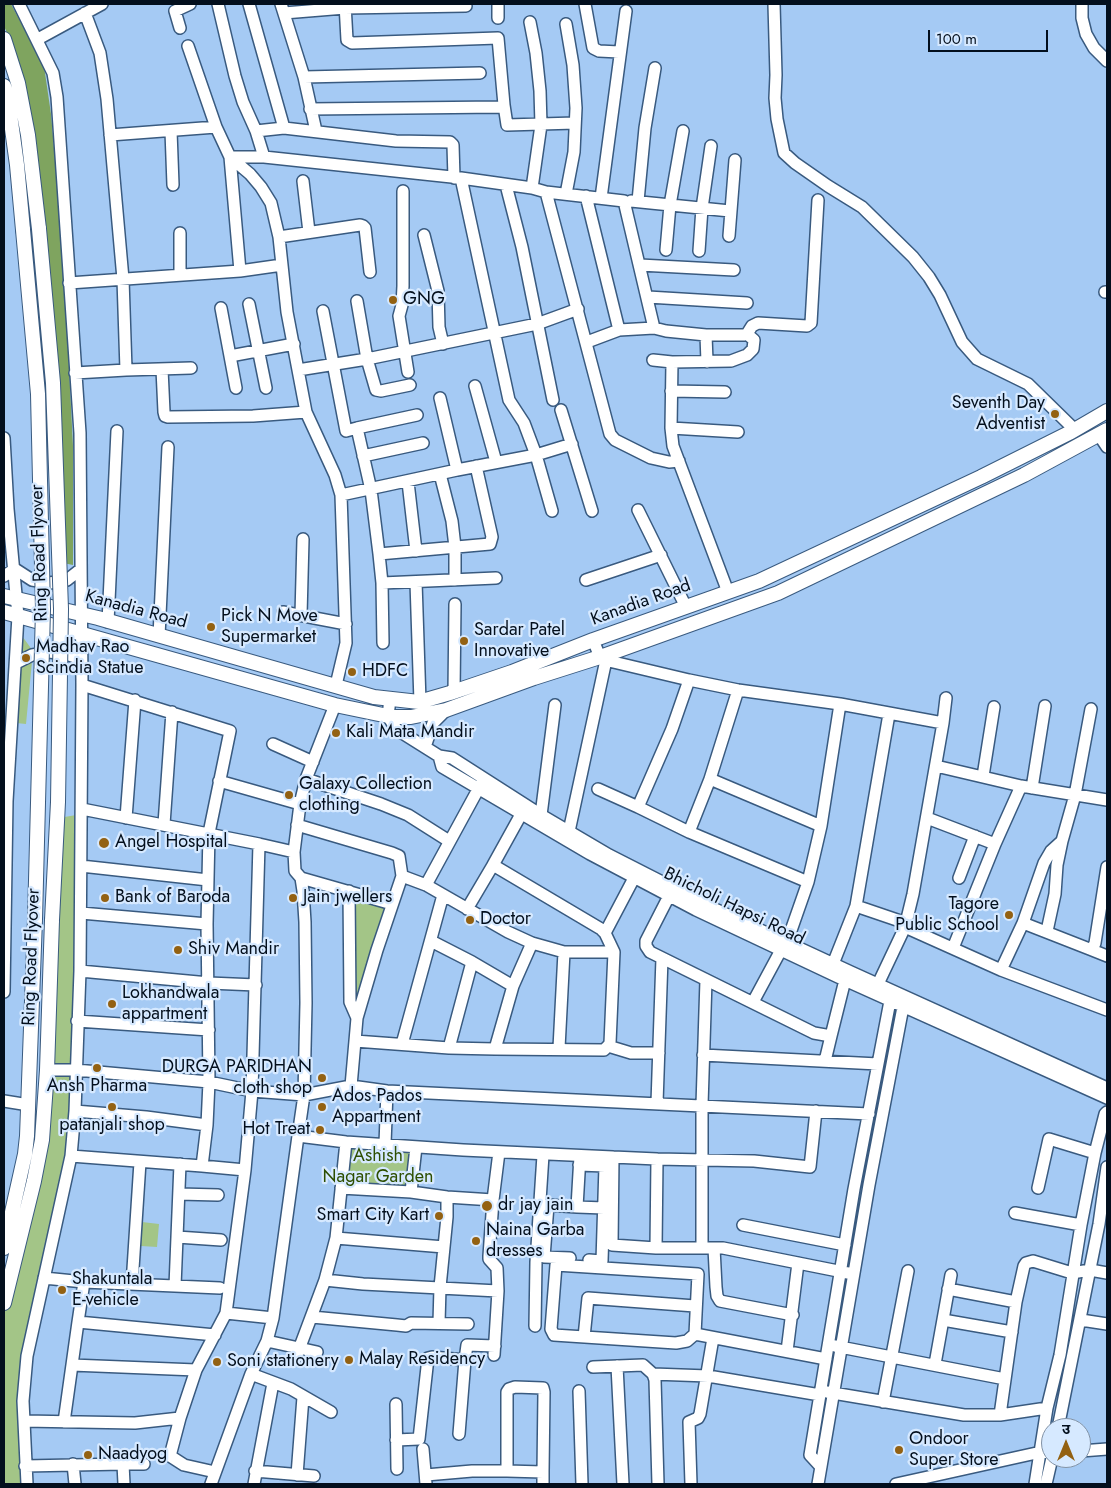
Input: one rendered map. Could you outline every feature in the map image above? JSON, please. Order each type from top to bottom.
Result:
[{"type":"main road","name":"Ring Road Flyover","points":[[4,39],[18,83],[28,135],[38,229],[53,383],[61,609],[58,802],[47,1070],[42,1140],[34,1181],[4,1303]]},
{"type":"main road","name":"Ring Road Flyover","points":[[4,86],[17,165],[38,394],[43,610],[29,1105],[25,1154],[4,1248]]},
{"type":"main road","name":"Kanadia Road","points":[[4,596],[80,614],[374,697],[420,702],[512,672],[593,640],[735,590],[900,515],[1075,430],[1107,411]]},
{"type":"main road","name":"Kanadia Road","points":[[18,616],[335,705],[388,716],[412,717],[446,710],[534,678],[603,658],[778,593],[1024,475],[1103,432]]},
{"type":"main road","points":[[900,515],[907,530]]},
{"type":"main road","points":[[735,590],[748,604]]},
{"type":"main road","points":[[4,612],[18,616]]},
{"type":"street","points":[[20,4],[53,73],[57,97],[80,433],[80,633],[82,685],[80,971],[75,1111],[71,1156],[27,1356],[24,1421],[27,1484]]},
{"type":"street","points":[[38,39],[102,4]]},
{"type":"street","points":[[218,4],[235,76],[264,157]]},
{"type":"street","points":[[249,4],[284,128]]},
{"type":"street","points":[[498,18],[499,4]]},
{"type":"street","points":[[584,4],[593,48],[599,51],[619,52]]},
{"type":"street","points":[[774,4],[775,98],[784,153],[828,186],[862,207],[913,257],[929,276],[940,295],[962,342],[977,359],[1028,384],[1075,430]]},
{"type":"street","points":[[1082,4],[1082,18],[1086,34],[1094,48],[1107,61]]},
{"type":"street","points":[[180,28],[175,11],[185,5]]},
{"type":"street","points":[[316,131],[304,77],[282,8],[400,5],[466,6]]},
{"type":"street","points":[[345,6],[347,40],[352,43],[498,38],[506,125],[576,123]]},
{"type":"street","points":[[601,198],[619,52],[626,11]]},
{"type":"street","points":[[85,13],[100,53],[107,99],[123,279],[126,370]]},
{"type":"street","points":[[530,22],[539,81],[541,125],[532,188]]},
{"type":"street","points":[[566,24],[573,65],[576,123],[574,152],[566,194]]},
{"type":"street","points":[[188,46],[216,127],[230,157],[240,271]]},
{"type":"street","points":[[638,202],[645,128],[654,68]]},
{"type":"street","points":[[304,77],[480,73]]},
{"type":"street","points":[[310,109],[490,107],[504,105]]},
{"type":"street","points":[[110,135],[216,127]]},
{"type":"street","points":[[256,131],[284,128],[396,142],[450,142],[453,146],[457,178],[495,333],[509,400],[524,424],[536,455],[552,511]]},
{"type":"street","points":[[171,131],[173,185]]},
{"type":"street","points":[[666,250],[670,205],[683,131]]},
{"type":"street","points":[[699,251],[702,208],[711,146]]},
{"type":"street","points":[[230,157],[264,157],[457,178],[532,188],[546,192],[730,211]]},
{"type":"street","points":[[230,157],[250,174],[271,202],[279,237],[287,312],[306,412],[335,476],[341,496],[346,644],[336,685]]},
{"type":"street","points":[[729,236],[735,160]]},
{"type":"street","points":[[303,181],[309,232]]},
{"type":"street","points":[[506,185],[522,247],[553,400]]},
{"type":"street","points":[[403,191],[403,286],[400,316],[408,372]]},
{"type":"street","points":[[546,192],[610,434],[615,440],[651,458],[679,462]]},
{"type":"street","points":[[586,196],[619,330]]},
{"type":"street","points":[[624,200],[654,328]]},
{"type":"street","points":[[747,334],[752,326],[758,323],[807,326],[811,323],[818,200]]},
{"type":"street","points":[[279,237],[360,225],[364,226],[366,228],[370,272]]},
{"type":"street","points":[[180,233],[180,274]]},
{"type":"street","points":[[424,235],[438,292],[439,327],[443,344]]},
{"type":"street","points":[[69,283],[240,271],[282,265]]},
{"type":"street","points":[[640,265],[734,270]]},
{"type":"street","points":[[648,297],[747,303]]},
{"type":"street","points":[[357,301],[367,359],[376,390],[381,391],[410,385]]},
{"type":"street","points":[[249,304],[266,388]]},
{"type":"street","points":[[221,308],[236,388]]},
{"type":"street","points":[[298,370],[367,359],[537,324],[578,309]]},
{"type":"street","points":[[323,311],[346,431],[417,415]]},
{"type":"street","points":[[587,342],[619,330],[654,328],[706,335],[747,334],[754,340],[752,348],[747,355],[731,361],[672,362],[653,360]]},
{"type":"street","points":[[706,335],[707,362]]},
{"type":"street","points":[[230,356],[294,344]]},
{"type":"street","points":[[672,362],[671,428],[673,446],[735,590]]},
{"type":"street","points":[[75,373],[191,368]]},
{"type":"street","points":[[162,369],[164,412],[165,416],[168,417],[253,416],[306,412]]},
{"type":"street","points":[[475,386],[496,462]]},
{"type":"street","points":[[671,391],[725,392]]},
{"type":"street","points":[[440,398],[457,470]]},
{"type":"street","points":[[561,410],[592,511]]},
{"type":"street","points":[[357,428],[371,490],[379,554],[382,583],[383,643]]},
{"type":"street","points":[[671,428],[738,432]]},
{"type":"street","points":[[108,622],[117,431]]},
{"type":"street","points":[[1103,432],[1107,446]]},
{"type":"street","points":[[4,438],[8,509],[18,600],[16,662],[9,692],[4,992]]},
{"type":"street","points":[[363,456],[423,442]]},
{"type":"street","points":[[341,496],[476,466],[536,455],[572,444]]},
{"type":"street","points":[[159,636],[168,447]]},
{"type":"street","points":[[379,554],[490,544],[492,541],[476,466]]},
{"type":"street","points":[[440,474],[452,521],[455,547],[455,580]]},
{"type":"street","points":[[408,482],[416,551]]},
{"type":"street","points":[[638,510],[686,607]]},
{"type":"street","points":[[301,615],[303,539]]},
{"type":"street","points":[[586,580],[661,555]]},
{"type":"street","points":[[15,570],[32,580],[50,583],[66,580],[81,569]]},
{"type":"street","points":[[4,576],[15,570]]},
{"type":"street","points":[[382,583],[496,578]]},
{"type":"street","points":[[416,582],[420,702]]},
{"type":"street","points":[[454,692],[455,604]]},
{"type":"street","points":[[283,612],[346,624]]},
{"type":"street","points":[[568,836],[603,658],[593,640]]},
{"type":"street","points":[[16,662],[32,655],[50,652],[81,659]]},
{"type":"street","points":[[603,658],[689,680],[738,690],[840,704],[943,724]]},
{"type":"street","points":[[638,807],[672,729],[689,680]]},
{"type":"street","points":[[82,685],[230,731],[210,834],[207,924],[209,1082],[207,1125],[202,1166]]},
{"type":"street","points":[[689,832],[710,779],[738,690]]},
{"type":"street","points":[[878,984],[905,925],[913,894],[946,698]]},
{"type":"street","points":[[388,716],[390,699]]},
{"type":"street","points":[[126,818],[135,700]]},
{"type":"street","points":[[753,1002],[784,946],[808,882],[821,826],[840,704]]},
{"type":"street","points":[[335,705],[306,779],[297,825],[294,852],[295,871],[301,878],[392,904]]},
{"type":"street","points":[[541,815],[555,705]]},
{"type":"street","points":[[953,948],[995,844],[1026,787],[1045,706]]},
{"type":"street","points":[[983,776],[994,707]]},
{"type":"street","points":[[1047,931],[1055,894],[1057,865],[1075,795],[1091,709]]},
{"type":"street","points":[[425,747],[433,723],[446,710]]},
{"type":"street","points":[[164,824],[172,712]]},
{"type":"street","points":[[833,964],[856,906],[890,714]]},
{"type":"street","name":"Bhicholi Hapsi Road","points":[[388,716],[396,729],[439,756],[442,767],[478,789],[524,810],[634,878],[669,896],[784,946],[845,980],[890,1001],[1107,1098]]},
{"type":"street","points":[[273,744],[313,762]]},
{"type":"street","points":[[439,756],[452,758],[484,778],[524,810],[541,815],[568,836],[715,908],[784,946],[833,964],[1107,1088]]},
{"type":"street","points":[[936,766],[1026,787],[1107,800]]},
{"type":"street","points":[[426,884],[484,778]]},
{"type":"street","points":[[306,779],[408,815],[449,841]]},
{"type":"street","points":[[710,779],[821,826]]},
{"type":"street","points":[[219,781],[300,804]]},
{"type":"street","points":[[598,789],[689,832],[808,882]]},
{"type":"street","points":[[82,809],[164,824],[294,852]]},
{"type":"street","points":[[467,909],[524,810]]},
{"type":"street","points":[[927,818],[995,844]]},
{"type":"street","points":[[297,825],[399,856],[402,876],[357,1018],[352,1086]]},
{"type":"street","points":[[959,878],[975,836]]},
{"type":"street","points":[[1001,970],[1024,923],[1044,863],[1051,851],[1062,841]]},
{"type":"street","points":[[215,1472],[184,1465],[170,1456],[196,1370],[226,1313],[245,1170],[252,1091],[259,844]]},
{"type":"street","points":[[355,1041],[449,1048],[604,1050],[608,1046],[610,1043],[614,952],[605,933],[493,865]]},
{"type":"street","points":[[81,866],[208,880]]},
{"type":"street","points":[[1092,950],[1095,943],[1107,867]]},
{"type":"street","points":[[402,876],[426,884],[508,932],[532,943],[564,952],[614,952]]},
{"type":"street","points":[[211,1484],[251,1374],[267,1341],[273,1318],[304,1095],[305,922],[301,878]]},
{"type":"street","points":[[605,933],[634,878]]},
{"type":"street","points":[[349,891],[350,1002],[357,1018]]},
{"type":"street","points":[[402,1044],[443,895]]},
{"type":"street","points":[[669,896],[646,941],[646,946],[650,952],[814,1033],[831,1036]]},
{"type":"street","points":[[856,906],[905,925],[1001,970],[1107,1010]]},
{"type":"street","points":[[80,913],[207,924]]},
{"type":"street","points":[[1024,923],[1107,956]]},
{"type":"street","points":[[431,941],[513,986]]},
{"type":"street","points":[[495,1048],[513,986],[532,943]]},
{"type":"street","points":[[559,1048],[564,952]]},
{"type":"street","points":[[657,1103],[662,958]]},
{"type":"street","points":[[449,1048],[472,962]]},
{"type":"street","points":[[80,971],[209,983],[256,985]]},
{"type":"street","points":[[702,1248],[702,1106],[706,980]]},
{"type":"street","points":[[826,1061],[845,980]]},
{"type":"street","points":[[818,1484],[821,1467],[828,1345],[890,1001]]},
{"type":"street","points":[[825,1393],[841,1348],[903,1007]]},
{"type":"street","points":[[77,1021],[209,1030]]},
{"type":"street","points":[[608,1046],[631,1052],[659,1052]]},
{"type":"street","points":[[703,1056],[878,1064]]},
{"type":"street","points":[[47,1070],[76,1070],[209,1082],[252,1091],[304,1095],[352,1086],[387,1091],[869,1114]]},
{"type":"street","points":[[385,1144],[387,1091]]},
{"type":"street","points":[[4,1100],[29,1105]]},
{"type":"street","points":[[75,1111],[146,1117],[207,1125]]},
{"type":"street","points":[[580,1161],[613,1157],[702,1159],[754,1161],[810,1167],[816,1111]]},
{"type":"street","points":[[1047,1418],[1047,1408],[1060,1355],[1072,1273],[1095,1153],[1104,1114],[1107,1112]]},
{"type":"street","points":[[298,1136],[346,1142],[543,1155],[605,1166],[604,1208],[602,1260],[544,1256],[548,1205],[604,1208]]},
{"type":"street","points":[[1038,1188],[1049,1139],[1095,1153]]},
{"type":"street","points":[[295,1360],[298,1347],[312,1317],[336,1238],[346,1142]]},
{"type":"street","points":[[412,1192],[416,1147]]},
{"type":"street","points":[[459,1434],[467,1345],[494,1350],[498,1291],[497,1268],[489,1259],[489,1256],[499,1152]]},
{"type":"street","points":[[535,1326],[536,1262],[543,1155]]},
{"type":"street","points":[[71,1156],[245,1170]]},
{"type":"street","points":[[613,1157],[612,1245],[656,1248],[723,1248],[854,1274]]},
{"type":"street","points":[[656,1248],[657,1159]]},
{"type":"street","points":[[577,1207],[580,1161]]},
{"type":"street","points":[[132,1284],[140,1162]]},
{"type":"street","points":[[175,1286],[180,1164]]},
{"type":"street","points":[[1060,1418],[1090,1270],[1103,1225],[1107,1167]]},
{"type":"street","points":[[341,1188],[412,1192],[447,1198],[493,1200]]},
{"type":"street","points":[[179,1194],[218,1195]]},
{"type":"street","points":[[439,1323],[447,1198]]},
{"type":"street","points":[[1015,1213],[1081,1225]]},
{"type":"street","points":[[744,1225],[845,1245]]},
{"type":"street","points":[[177,1237],[221,1240]]},
{"type":"street","points":[[336,1238],[444,1247]]},
{"type":"street","points":[[714,1248],[717,1296],[720,1301],[793,1315]]},
{"type":"street","points":[[1000,1415],[1016,1302],[1026,1263],[1033,1261],[1072,1273],[1090,1270],[1107,1273]]},
{"type":"street","points":[[787,1351],[798,1263]]},
{"type":"street","points":[[556,1265],[698,1274],[695,1306],[695,1334],[687,1341],[676,1343],[554,1335],[551,1332],[556,1265]]},
{"type":"street","points":[[883,1402],[908,1271]]},
{"type":"street","points":[[935,1364],[951,1275]]},
{"type":"street","points":[[44,1278],[84,1282],[220,1288]]},
{"type":"street","points":[[324,1280],[363,1284],[498,1291]]},
{"type":"street","points":[[64,1422],[84,1282]]},
{"type":"street","points":[[948,1289],[1016,1302]]},
{"type":"street","points":[[584,1337],[588,1298],[695,1306]]},
{"type":"street","points":[[226,1313],[273,1318]]},
{"type":"street","points":[[312,1317],[406,1326],[411,1323],[468,1324]]},
{"type":"street","points":[[943,1320],[1012,1332]]},
{"type":"street","points":[[1080,1320],[1107,1324]]},
{"type":"street","points":[[78,1322],[214,1335]]},
{"type":"street","points":[[695,1334],[826,1359]]},
{"type":"street","points":[[691,1484],[689,1422],[698,1418],[700,1414],[713,1338]]},
{"type":"street","points":[[267,1341],[317,1352]]},
{"type":"street","points":[[828,1345],[935,1364],[1005,1379]]},
{"type":"street","points":[[396,1440],[419,1439],[428,1358],[465,1360]]},
{"type":"street","points":[[72,1365],[196,1370]]},
{"type":"street","points":[[593,1368],[643,1365],[653,1374],[708,1376],[964,1415],[1000,1415],[1047,1408]]},
{"type":"street","points":[[617,1366],[622,1484]]},
{"type":"street","points":[[251,1374],[291,1389],[331,1412]]},
{"type":"street","points":[[653,1374],[658,1484]]},
{"type":"street","points":[[254,1484],[273,1383]]},
{"type":"street","points":[[507,1471],[506,1392],[509,1389],[515,1388],[543,1388],[543,1484]]},
{"type":"street","points":[[579,1391],[582,1484]]},
{"type":"street","points":[[297,1475],[303,1397]]},
{"type":"street","points":[[396,1404],[398,1469]]},
{"type":"street","points":[[24,1421],[135,1423],[180,1418]]},
{"type":"street","points":[[423,1449],[426,1479],[472,1471],[543,1472]]},
{"type":"street","points":[[1091,1450],[1107,1449]]},
{"type":"street","points":[[896,1484],[921,1482],[1041,1454]]},
{"type":"street","points":[[73,1464],[75,1484]]},
{"type":"street","points":[[123,1464],[124,1484]]},
{"type":"street","points":[[25,1466],[144,1464]]},
{"type":"street","points":[[1035,1484],[1041,1467]]},
{"type":"street","points":[[1046,1484],[1050,1468]]},
{"type":"street","points":[[255,1471],[314,1476]]},
{"type":"green space","points":[[4,4],[11,4],[44,66],[51,114],[63,250],[73,446],[73,565],[63,563],[44,241],[34,127],[15,52],[4,26]]},
{"type":"green space","points":[[22,636],[33,651],[26,724],[16,723]]},
{"type":"green space","points":[[82,814],[79,1052],[58,1205],[19,1404],[24,1484],[4,1484],[4,1301],[43,1129],[53,819]]},
{"type":"green space","points":[[349,894],[392,904],[357,1018]]},
{"type":"green space","name":"Ashish Nagar Garden","points":[[349,1142],[416,1147],[411,1192],[341,1188]]},
{"type":"green space","points":[[142,1222],[159,1224],[157,1247],[141,1246]]},
{"type":"place","name":"GNG","points":[[393,300]]},
{"type":"place","name":"Seventh Day Adventist","points":[[1055,414]]},
{"type":"place","name":"Pick N Move Supermarket","points":[[211,627]]},
{"type":"place","name":"Sardar Patel Innovative","points":[[464,641]]},
{"type":"place","name":"Madhav Rao Scindia Statue","points":[[26,658]]},
{"type":"place","name":"HDFC","points":[[352,672]]},
{"type":"place","name":"Kali Mata Mandir","points":[[336,733]]},
{"type":"place","name":"Galaxy Collection clothing","points":[[289,795]]},
{"type":"place","name":"Angel Hospital","points":[[104,843]]},
{"type":"place","name":"Bank of Baroda","points":[[105,898]]},
{"type":"place","name":"Jain jwellers","points":[[293,898]]},
{"type":"place","name":"Tagore Public School","points":[[1009,915]]},
{"type":"place","name":"Doctor","points":[[470,920]]},
{"type":"place","name":"Shiv Mandir","points":[[178,950]]},
{"type":"place","name":"Lokhandwala appartment","points":[[112,1004]]},
{"type":"place","name":"Ansh Pharma","points":[[97,1068]]},
{"type":"place","name":"DURGA PARIDHAN cloth shop","points":[[322,1078]]},
{"type":"place","name":"patanjali shop","points":[[112,1107]]},
{"type":"place","name":"Ados Pados Appartment","points":[[322,1107]]},
{"type":"place","name":"Hot Treat","points":[[320,1130]]},
{"type":"place","name":"dr jay jain","points":[[487,1206]]},
{"type":"place","name":"Smart City Kart","points":[[439,1216]]},
{"type":"place","name":"Naina Garba dresses","points":[[476,1241]]},
{"type":"place","name":"Shakuntala E-vehicle","points":[[62,1290]]},
{"type":"place","name":"Malay Residency","points":[[349,1360]]},
{"type":"place","name":"Soni stationery","points":[[217,1362]]},
{"type":"place","name":"Ondoor Super Store","points":[[899,1450]]},
{"type":"place","name":"Naadyog","points":[[88,1455]]}]
